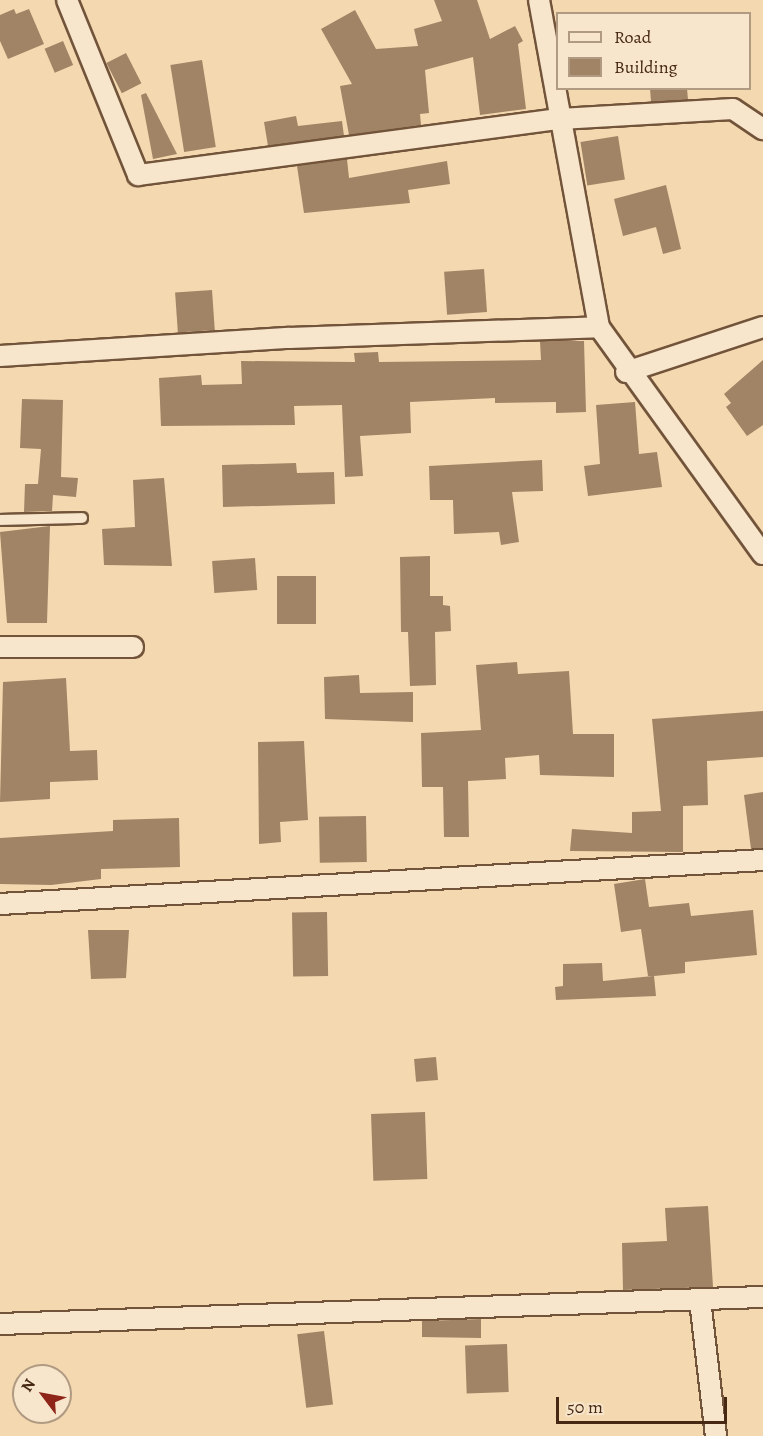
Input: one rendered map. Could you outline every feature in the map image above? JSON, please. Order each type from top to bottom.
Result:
[{"type":"street","points":[[67,0],[138,175],[560,119],[733,109],[763,129]]},
{"type":"street","points":[[539,0],[598,327],[626,372],[763,554]]},
{"type":"street","points":[[0,356],[289,338],[598,327]]},
{"type":"street","points":[[626,372],[763,327]]},
{"type":"street","points":[[0,647],[133,647]]},
{"type":"street","points":[[0,904],[763,860]]},
{"type":"street","points":[[0,1324],[763,1297]]},
{"type":"street","points":[[700,1300],[716,1436]]},
{"type":"lane","points":[[0,520],[82,518]]},
{"type":"building","points":[[434,0],[477,0],[490,39],[515,26],[523,41],[518,44],[526,109],[480,115],[473,57],[425,70],[429,113],[420,114],[421,125],[349,135],[340,86],[352,84],[321,29],[355,10],[376,49],[418,46],[414,29],[442,21]]},
{"type":"building","points":[[14,9],[16,14],[29,9],[44,44],[8,59],[0,41],[0,15]]},
{"type":"building","points":[[63,41],[73,65],[55,73],[45,49]]},
{"type":"building","points":[[126,53],[141,83],[122,93],[106,63]]},
{"type":"building","points":[[202,60],[216,147],[184,152],[170,65]]},
{"type":"building","points":[[650,90],[687,90],[688,100],[651,102]]},
{"type":"building","points":[[146,93],[177,154],[153,159],[141,95]]},
{"type":"building","points":[[296,116],[298,126],[342,121],[344,136],[268,146],[264,122]]},
{"type":"building","points":[[618,136],[625,179],[587,185],[580,142]]},
{"type":"building","points":[[347,159],[349,178],[447,161],[450,184],[408,190],[410,203],[304,213],[297,166]]},
{"type":"building","points":[[666,185],[681,249],[663,254],[656,227],[623,236],[614,199]]},
{"type":"building","points":[[484,269],[487,312],[447,315],[444,272]]},
{"type":"building","points":[[212,290],[215,330],[178,332],[175,293]]},
{"type":"building","points":[[540,341],[584,341],[586,412],[556,413],[556,402],[495,403],[495,398],[410,402],[411,433],[360,436],[363,476],[345,477],[342,405],[294,406],[295,425],[161,426],[159,378],[201,375],[202,385],[242,384],[241,361],[355,362],[354,353],[378,352],[379,362],[541,360]]},
{"type":"building","points":[[763,360],[763,425],[747,436],[726,407],[731,403],[724,394]]},
{"type":"building","points":[[22,399],[63,400],[61,477],[78,478],[76,497],[53,495],[52,511],[24,512],[25,484],[38,484],[41,449],[20,448]]},
{"type":"building","points":[[635,402],[639,454],[657,452],[662,487],[588,496],[584,466],[600,464],[596,405]]},
{"type":"building","points":[[542,460],[543,491],[512,492],[519,542],[501,545],[499,532],[454,534],[453,500],[430,500],[429,466]]},
{"type":"building","points":[[296,463],[297,473],[334,472],[335,504],[223,507],[222,465]]},
{"type":"building","points":[[164,478],[172,566],[104,565],[102,529],[135,527],[133,480]]},
{"type":"building","points":[[50,526],[47,623],[7,623],[0,532]]},
{"type":"building","points":[[430,556],[430,596],[443,596],[443,605],[450,606],[451,631],[435,632],[436,685],[410,686],[408,632],[401,632],[400,557]]},
{"type":"building","points":[[255,558],[257,590],[214,593],[212,561]]},
{"type":"building","points":[[277,576],[316,576],[316,624],[277,624]]},
{"type":"building","points":[[517,662],[518,674],[569,671],[573,734],[614,734],[614,777],[540,775],[539,755],[505,758],[506,779],[468,781],[469,837],[444,837],[443,787],[422,787],[421,733],[481,730],[476,665]]},
{"type":"building","points":[[359,675],[360,693],[413,692],[413,722],[325,719],[324,677]]},
{"type":"building","points":[[66,678],[70,751],[97,750],[98,780],[50,782],[50,799],[0,802],[3,682]]},
{"type":"building","points":[[763,711],[763,757],[707,761],[708,805],[683,806],[683,852],[570,851],[572,829],[632,833],[632,812],[661,811],[652,719]]},
{"type":"building","points":[[304,741],[308,820],[280,822],[281,842],[259,844],[258,742]]},
{"type":"building","points":[[763,792],[763,848],[751,849],[744,795]]},
{"type":"building","points":[[366,816],[367,862],[320,863],[319,817]]},
{"type":"building","points":[[179,818],[180,867],[101,869],[101,879],[51,885],[0,884],[0,838],[113,831],[113,820]]},
{"type":"building","points":[[645,879],[649,907],[689,903],[691,916],[753,910],[757,955],[685,962],[685,973],[654,976],[656,996],[556,1000],[555,987],[563,986],[563,964],[602,963],[603,981],[653,976],[648,976],[641,929],[621,932],[614,884]]},
{"type":"building","points":[[327,912],[328,976],[293,977],[292,913]]},
{"type":"building","points":[[88,930],[129,930],[126,978],[91,979]]},
{"type":"building","points":[[436,1057],[438,1080],[416,1082],[414,1059]]},
{"type":"building","points":[[425,1112],[427,1179],[373,1181],[371,1114]]},
{"type":"building","points":[[708,1206],[713,1287],[623,1290],[622,1243],[667,1241],[665,1208]]},
{"type":"building","points":[[481,1319],[481,1338],[422,1337],[422,1321]]},
{"type":"building","points":[[324,1331],[333,1404],[306,1408],[297,1334]]},
{"type":"building","points":[[507,1344],[509,1392],[467,1393],[465,1345]]}]
